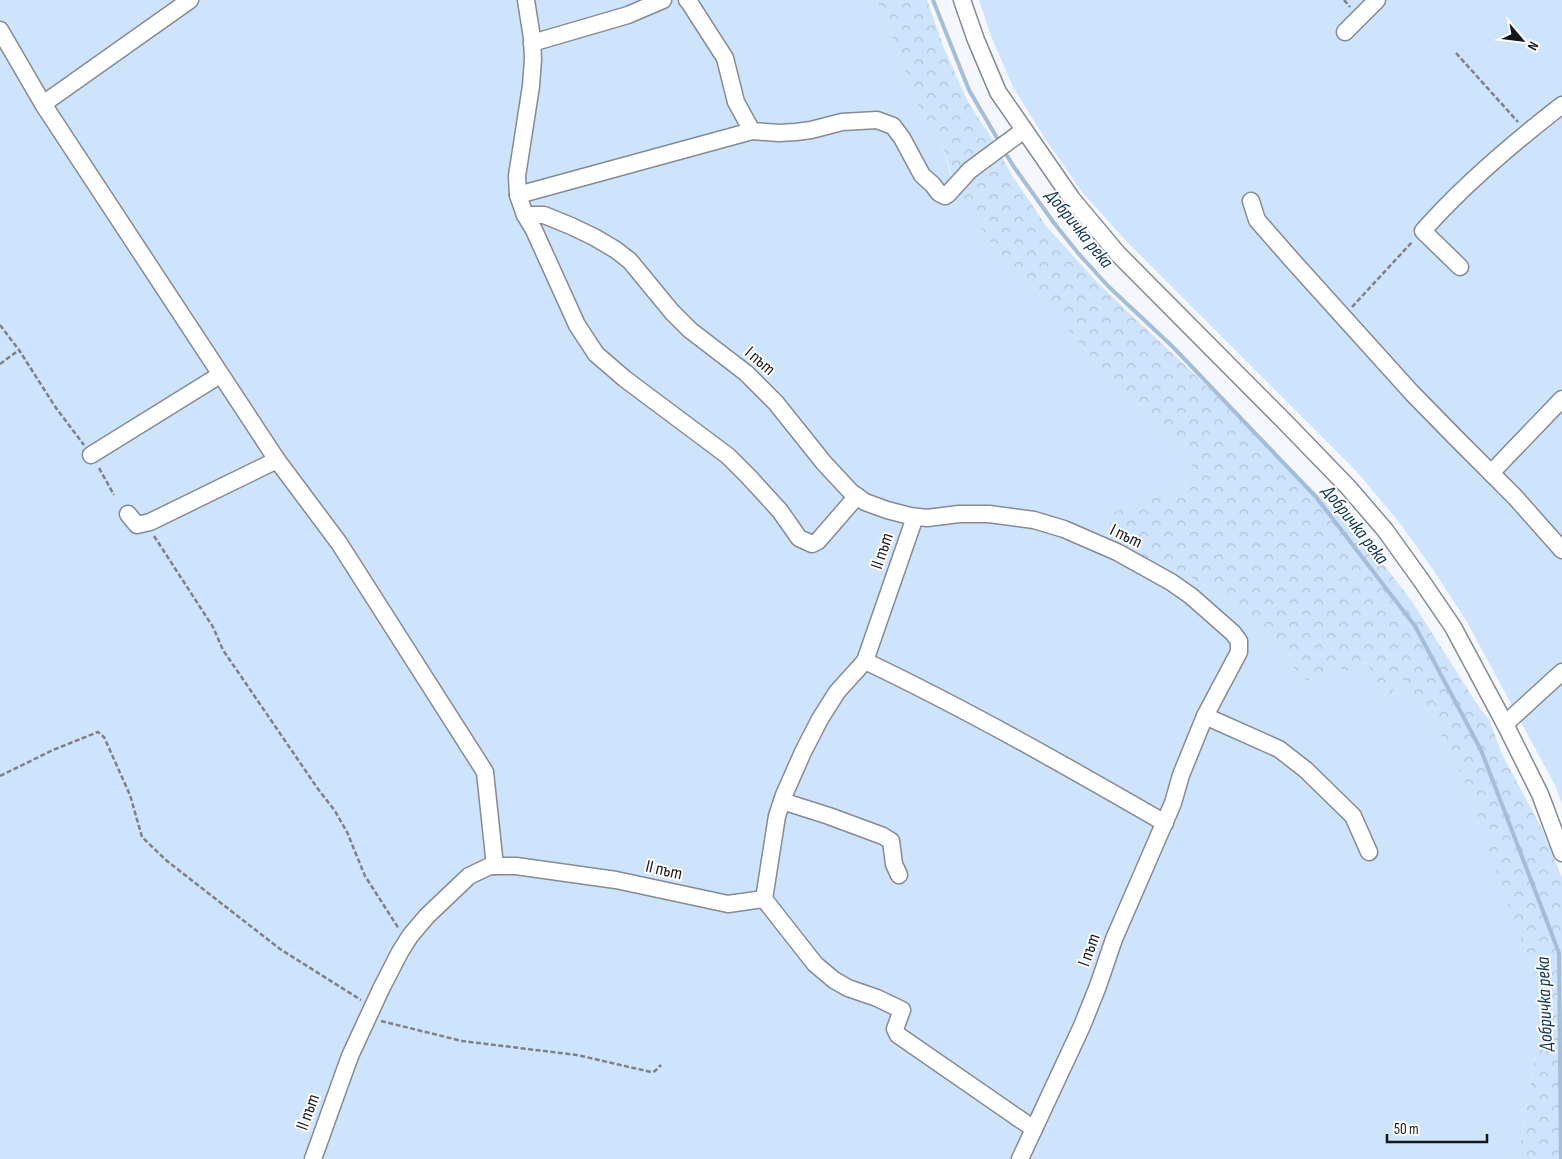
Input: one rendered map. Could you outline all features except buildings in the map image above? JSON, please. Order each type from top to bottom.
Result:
[{"type":"street","points":[[43,104],[190,0]]},
{"type":"street","points":[[526,0],[533,59],[531,86],[517,176],[518,195],[525,215],[534,230],[577,325],[596,354],[632,385],[728,456],[749,476],[780,511],[799,538],[806,543],[812,544],[818,541],[857,496]]},
{"type":"street","points":[[532,42],[628,15],[663,0]]},
{"type":"street","points":[[687,0],[725,58],[736,102],[752,131]]},
{"type":"street","points":[[962,0],[976,40],[998,92],[1072,199],[1118,254],[1348,487],[1385,530],[1453,627],[1540,794],[1562,853]]},
{"type":"street","points":[[1345,32],[1377,0]]},
{"type":"street","points":[[0,30],[43,104],[220,375],[278,460],[339,543],[485,772],[495,866]]},
{"type":"street","points":[[1460,268],[1423,231],[1444,207],[1527,132],[1562,105]]},
{"type":"street","points":[[518,195],[752,131],[779,133],[811,130],[842,122],[877,120],[893,126],[902,138],[922,175],[939,193],[945,196],[970,170],[1024,130]]},
{"type":"street","points":[[1251,201],[1258,220],[1343,317],[1412,393],[1515,496],[1562,550]]},
{"type":"street","name":"І път","points":[[525,215],[544,215],[571,226],[616,250],[630,261],[672,312],[690,330],[746,373],[776,403],[851,492],[866,502],[914,517],[927,518],[959,514],[990,514],[1034,520],[1064,529],[1117,552],[1171,582],[1191,596],[1234,633],[1239,641],[1239,652],[1205,716],[1181,775],[1173,803],[1114,939],[1082,1026],[1020,1159]]},
{"type":"street","points":[[91,455],[220,375]]},
{"type":"street","points":[[1491,474],[1562,399]]},
{"type":"street","points":[[128,514],[137,525],[150,522],[278,460]]},
{"type":"street","name":"ІІ път","points":[[312,1159],[350,1056],[384,981],[407,941],[427,916],[469,876],[490,866],[516,866],[616,880],[728,904],[764,899],[777,816],[782,801],[803,752],[820,719],[837,692],[865,661],[914,517]]},
{"type":"street","points":[[865,661],[1018,739],[1165,823]]},
{"type":"street","points":[[1505,724],[1562,672]]},
{"type":"street","points":[[1205,716],[1279,749],[1306,770],[1353,816],[1369,852]]},
{"type":"street","points":[[782,801],[829,816],[883,836],[891,841],[894,864],[899,875]]},
{"type":"street","points":[[764,899],[796,941],[822,970],[834,980],[848,988],[877,998],[902,1010],[895,1028],[898,1035],[1034,1129]]},
{"type":"path","points":[[1456,53],[1527,132]]},
{"type":"path","points":[[1343,317],[1423,231]]},
{"type":"path","points":[[0,325],[19,350],[56,408],[91,455],[114,495]]},
{"type":"path","points":[[0,364],[19,350]]},
{"type":"path","points":[[150,522],[153,534],[212,628],[223,650],[335,811],[347,832],[365,876],[407,941]]},
{"type":"path","points":[[0,776],[53,750],[98,732],[104,737],[130,795],[142,837],[167,861],[280,949],[370,1013],[462,1041],[577,1055],[651,1072],[661,1065]]},
{"type":"green space","points":[[0,0],[876,0],[917,103],[942,144],[950,173],[996,251],[1036,290],[1059,316],[1083,348],[1182,451],[1192,464],[1188,478],[1178,489],[1134,503],[1114,513],[1110,522],[1109,540],[1139,557],[1185,573],[1217,591],[1275,644],[1288,662],[1307,681],[1339,661],[1342,673],[1366,662],[1389,702],[1393,693],[1394,681],[1401,678],[1425,709],[1451,753],[1470,795],[1538,983],[1541,1003],[1540,1029],[1518,1159],[0,1159]]},
{"type":"green space","points":[[876,0],[927,0],[944,48],[968,102],[993,140],[1011,174],[1047,227],[1097,282],[1241,418],[1370,547],[1411,600],[1481,710],[1489,719],[1502,754],[1543,831],[1562,878],[1562,1159],[1518,1159],[1540,1029],[1541,1003],[1538,983],[1503,891],[1470,795],[1451,753],[1425,709],[1401,678],[1394,682],[1393,693],[1389,702],[1366,662],[1342,673],[1339,661],[1307,681],[1288,662],[1275,644],[1217,591],[1185,573],[1139,557],[1109,540],[1110,522],[1114,513],[1134,503],[1178,489],[1188,478],[1192,464],[1182,451],[1083,348],[1036,290],[996,251],[981,227],[960,202],[942,144],[917,103]]},
{"type":"green space","points":[[979,0],[1562,0],[1562,804],[1556,787],[1467,622],[1399,522],[1358,473],[1129,244],[1082,192],[1046,140],[1013,87],[991,36]]},
{"type":"waterway","name":"Добричка река","points":[[933,0],[969,90],[1000,143]]},
{"type":"waterway","name":"Добричка река","points":[[1004,151],[1054,223],[1078,253],[1108,286],[1173,347],[1316,497],[1415,626],[1481,750],[1559,953],[1561,1159]]}]
